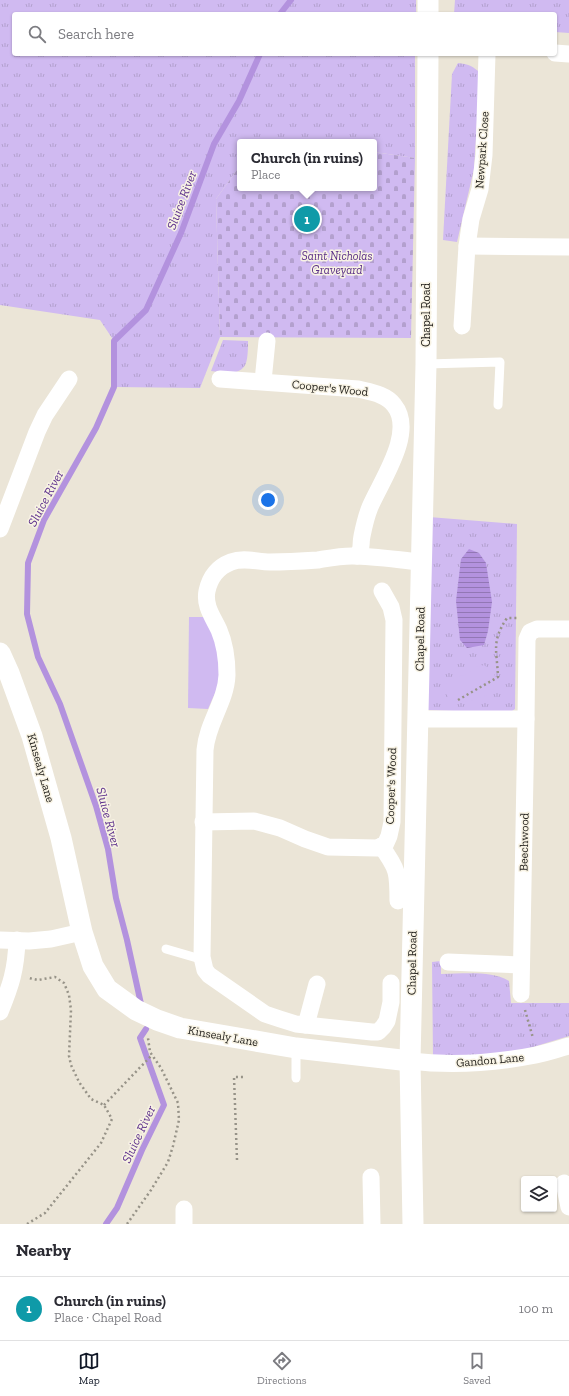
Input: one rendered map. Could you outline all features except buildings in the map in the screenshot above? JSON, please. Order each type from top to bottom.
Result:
[{"type":"street","points":[[428,0],[428,12]]},
{"type":"street","points":[[557,54],[569,54]]},
{"type":"street","name":"Chapel Road","points":[[413,1224],[410,1061],[426,364],[428,56]]},
{"type":"street","name":"Newpark Close","points":[[462,326],[467,246],[471,219],[480,189],[484,155],[486,56]]},
{"type":"street","points":[[467,246],[569,247]]},
{"type":"street","points":[[263,381],[267,341]]},
{"type":"street","name":"Cooper's Wood","points":[[220,378],[358,389],[374,393],[394,404],[399,413],[401,427],[400,439],[394,456],[365,520],[361,540],[362,549],[357,556]]},
{"type":"street","points":[[0,529],[37,432],[45,415],[69,379]]},
{"type":"street","points":[[391,983],[391,1002],[387,1021],[378,1032],[360,1031],[296,1024],[265,1014],[209,975],[205,970],[202,961],[203,822],[206,738],[210,724],[222,701],[227,674],[225,650],[219,630],[209,612],[206,603],[207,591],[214,573],[232,561],[244,560],[269,562],[357,556],[421,562]]},
{"type":"street","name":"Cooper's Wood","points":[[381,846],[385,845],[389,836],[392,822],[394,620],[391,607],[382,591]]},
{"type":"street","points":[[530,632],[537,629],[569,629]]},
{"type":"street","name":"Beechwood","points":[[521,994],[527,639],[530,632]]},
{"type":"street","name":"Kinsealy Lane","points":[[0,653],[9,673],[32,736],[61,838],[82,932],[93,966],[107,989],[136,1010],[154,1019],[180,1028],[296,1048],[410,1061]]},
{"type":"street","points":[[419,718],[526,720]]},
{"type":"street","points":[[203,822],[245,820],[268,824],[328,847],[364,848],[381,846],[397,871],[398,901]]},
{"type":"street","points":[[0,940],[51,939],[82,932]]},
{"type":"street","points":[[0,1012],[13,975],[17,940]]},
{"type":"street","points":[[448,962],[521,965]]},
{"type":"street","points":[[306,1025],[317,984]]},
{"type":"street","name":"Gandon Lane","points":[[410,1061],[465,1064],[537,1055],[569,1046]]},
{"type":"street","points":[[371,1177],[372,1224]]},
{"type":"street","points":[[564,1183],[569,1207]]},
{"type":"lane","points":[[426,364],[500,362],[498,405]]},
{"type":"lane","points":[[166,950],[198,958],[202,961]]},
{"type":"lane","points":[[296,1048],[296,1078]]},
{"type":"path","points":[[456,701],[498,677],[496,640],[500,628],[507,618],[523,618],[530,632]]},
{"type":"path","points":[[13,975],[38,980],[55,977],[64,983],[69,995],[72,1010],[69,1056],[71,1065],[79,1082],[91,1099],[104,1106],[112,1119],[101,1142],[45,1213],[27,1224]]},
{"type":"path","points":[[521,994],[533,1040]]},
{"type":"path","points":[[127,1224],[151,1190],[168,1162],[179,1120],[178,1103],[161,1068],[150,1052],[148,1036],[154,1019]]},
{"type":"path","points":[[104,1106],[152,1056]]},
{"type":"path","points":[[238,1160],[234,1077],[243,1077]]},
{"type":"green space","points":[[0,0],[416,0],[416,12],[12,12],[12,56],[415,56],[415,158],[377,152],[377,139],[237,139],[237,170],[216,199],[220,337],[200,388],[114,387],[114,341],[100,320],[0,305]]},
{"type":"green space","points":[[455,0],[569,0],[569,33],[557,32],[557,12],[454,12]]},
{"type":"green space","points":[[458,63],[470,66],[480,73],[474,169],[457,242],[443,240],[452,74]]},
{"type":"green space","name":"Saint Nicholas Graveyard","points":[[377,152],[415,158],[411,338],[220,337],[216,199],[237,170],[237,191],[377,191]]},
{"type":"green space","points":[[223,340],[248,341],[248,355],[246,363],[244,367],[236,372],[226,373],[211,371]]},
{"type":"green space","points":[[429,517],[517,524],[515,709],[509,713],[427,710]]},
{"type":"green space","points":[[189,617],[206,617],[220,654],[219,684],[208,709],[188,708]]},
{"type":"green space","points":[[484,665],[494,673],[497,683],[492,691],[483,697],[463,702],[452,700],[448,697],[446,691],[447,681],[466,674],[476,667]]},
{"type":"green space","points":[[441,961],[441,974],[485,974],[494,975],[509,981],[511,1003],[569,1003],[569,1036],[507,1055],[433,1057],[432,962]]},
{"type":"shaded area","points":[[469,549],[479,553],[486,563],[492,602],[488,631],[484,645],[467,648],[460,640],[456,601],[461,559]]},
{"type":"waterway","name":"Sluice River","points":[[282,12],[291,0]]},
{"type":"waterway","name":"Sluice River","points":[[141,1004],[116,898],[108,849],[96,806],[60,704],[38,657],[27,614],[28,563],[44,520],[96,428],[114,387],[114,341],[146,310],[181,233],[214,144],[239,101],[259,56]]},
{"type":"waterway","name":"Sluice River","points":[[106,1224],[117,1208],[142,1150],[164,1105],[140,1038],[146,1029]]},
{"type":"place","name":"Church (in ruins)","points":[[307,219]]}]
